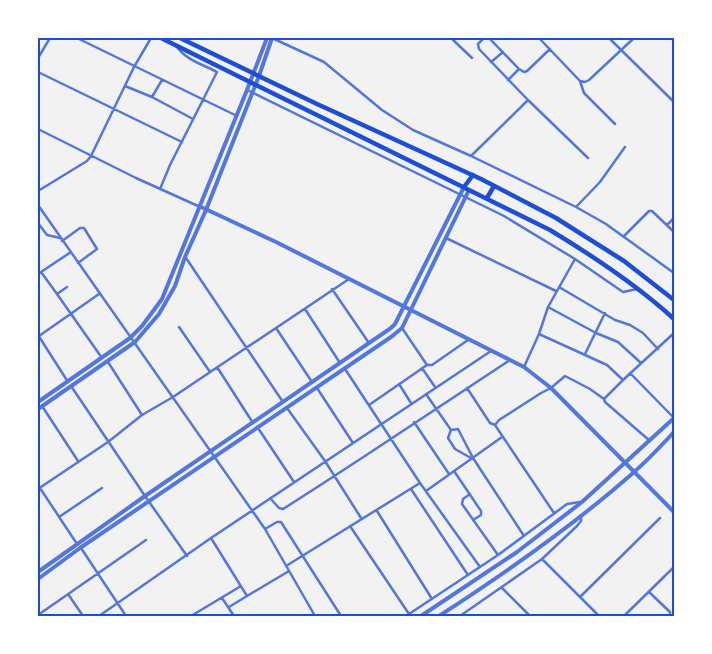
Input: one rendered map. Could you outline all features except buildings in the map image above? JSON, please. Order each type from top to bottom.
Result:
[{"type":"highway","points":[[161,38],[550,230],[578,247],[637,289],[674,319]]},
{"type":"highway","points":[[180,38],[494,186],[556,218],[592,239],[674,300]]},
{"type":"highway","points":[[467,188],[473,176]]},
{"type":"highway","points":[[487,198],[494,186]]},
{"type":"street","points":[[38,58],[50,38]]},
{"type":"street","points":[[77,38],[237,116]]},
{"type":"street","points":[[38,191],[87,162],[134,66],[150,38]]},
{"type":"street","points":[[257,74],[267,38]]},
{"type":"street","points":[[78,461],[40,407],[135,342],[159,314],[168,300],[206,210],[272,38],[328,64],[382,110],[413,130],[576,206],[624,236],[674,273]]},
{"type":"street","points":[[452,38],[472,58]]},
{"type":"street","points":[[484,38],[478,46],[491,62],[588,158]]},
{"type":"street","points":[[488,38],[524,72],[528,71],[550,49]]},
{"type":"street","points":[[539,38],[580,81],[584,94],[615,124]]},
{"type":"street","points":[[609,38],[674,102]]},
{"type":"street","points":[[580,81],[585,82],[589,80],[634,38]]},
{"type":"street","points":[[160,189],[218,72],[182,53],[176,45]]},
{"type":"street","points":[[491,62],[503,52]]},
{"type":"street","points":[[508,80],[519,69]]},
{"type":"street","points":[[38,72],[182,142]]},
{"type":"street","points":[[152,97],[162,80]]},
{"type":"street","points":[[38,402],[130,338],[142,326],[162,299],[170,284],[199,206],[247,90],[253,84]]},
{"type":"street","points":[[125,86],[152,97],[194,119]]},
{"type":"street","points":[[247,90],[504,216],[575,259],[623,292],[637,289]]},
{"type":"street","points":[[471,156],[528,100]]},
{"type":"street","points":[[38,129],[160,189],[276,242],[524,367],[551,388],[674,512]]},
{"type":"street","points":[[576,206],[600,182],[625,147]]},
{"type":"street","points":[[38,578],[145,496],[395,324],[461,194],[467,188]]},
{"type":"street","points":[[38,572],[258,428],[402,328],[466,197],[467,188]]},
{"type":"street","points":[[38,205],[265,529],[315,616]]},
{"type":"street","points":[[624,236],[649,211],[654,212],[674,232]]},
{"type":"street","points":[[667,225],[674,218]]},
{"type":"street","points":[[38,223],[47,235],[61,239],[82,227],[84,228],[97,248],[78,263]]},
{"type":"street","points":[[446,238],[556,291]]},
{"type":"street","points":[[38,274],[70,252]]},
{"type":"street","points":[[185,257],[283,402]]},
{"type":"street","points":[[524,367],[539,334],[548,307],[575,259]]},
{"type":"street","points":[[41,272],[102,358]]},
{"type":"street","points":[[126,616],[38,487],[108,442],[142,415],[173,397],[349,279]]},
{"type":"street","points":[[57,294],[68,287]]},
{"type":"street","points":[[559,287],[643,333],[658,348]]},
{"type":"street","points":[[332,290],[369,343]]},
{"type":"street","points":[[100,294],[38,335],[67,382],[187,556]]},
{"type":"street","points":[[548,307],[623,345],[641,363]]},
{"type":"street","points":[[304,309],[340,363]]},
{"type":"street","points":[[584,354],[605,313]]},
{"type":"street","points":[[179,327],[210,372]]},
{"type":"street","points":[[276,328],[312,382]]},
{"type":"street","points":[[402,328],[427,365]]},
{"type":"street","points":[[604,399],[674,333]]},
{"type":"street","points":[[539,334],[607,365],[623,380]]},
{"type":"street","points":[[369,405],[422,368],[432,365],[468,340]]},
{"type":"street","points":[[99,616],[270,498],[492,350]]},
{"type":"street","points":[[270,498],[279,508],[282,508],[335,476],[435,408],[511,360]]},
{"type":"street","points":[[107,361],[142,415]]},
{"type":"street","points":[[217,367],[253,423]]},
{"type":"street","points":[[422,368],[435,388]]},
{"type":"street","points":[[345,369],[420,483],[480,567]]},
{"type":"street","points":[[421,616],[517,552],[582,502],[627,463],[674,418],[630,373]]},
{"type":"street","points":[[495,425],[499,420],[541,392],[551,388],[565,376],[568,376],[604,399],[622,418],[650,441]]},
{"type":"street","points":[[399,384],[411,404]]},
{"type":"street","points":[[317,388],[353,443]]},
{"type":"street","points":[[467,388],[490,423],[495,425],[554,513]]},
{"type":"street","points":[[426,393],[451,430]]},
{"type":"street","points":[[287,408],[325,461],[362,518]]},
{"type":"street","points":[[414,422],[449,474]]},
{"type":"street","points":[[258,428],[294,482]]},
{"type":"street","points":[[451,430],[458,429],[473,458],[524,537]]},
{"type":"street","points":[[451,430],[448,438],[456,449],[473,458]]},
{"type":"street","points":[[439,616],[519,563],[580,517],[635,472],[674,432]]},
{"type":"street","points":[[426,491],[502,437]]},
{"type":"street","points":[[454,471],[482,513],[473,520]]},
{"type":"street","points":[[286,566],[420,483]]},
{"type":"street","points":[[59,517],[102,488]]},
{"type":"street","points":[[411,489],[468,575]]},
{"type":"street","points":[[470,494],[463,499],[462,504],[498,555]]},
{"type":"street","points":[[350,526],[407,615],[524,537],[554,513],[568,504],[582,502]]},
{"type":"street","points":[[377,511],[432,599]]},
{"type":"street","points":[[461,616],[542,559],[577,526],[581,521],[580,517]]},
{"type":"street","points":[[580,598],[660,518]]},
{"type":"street","points":[[265,529],[279,521],[281,522],[341,616]]},
{"type":"street","points":[[212,538],[247,596]]},
{"type":"street","points":[[38,615],[146,540]]},
{"type":"street","points":[[542,559],[599,616]]},
{"type":"street","points":[[624,616],[674,567]]},
{"type":"street","points":[[229,607],[289,571]]},
{"type":"street","points":[[191,616],[241,586]]},
{"type":"street","points":[[502,588],[530,616]]},
{"type":"street","points":[[649,592],[670,612],[670,616]]},
{"type":"street","points":[[68,594],[83,616]]},
{"type":"street","points":[[222,598],[234,616]]}]
